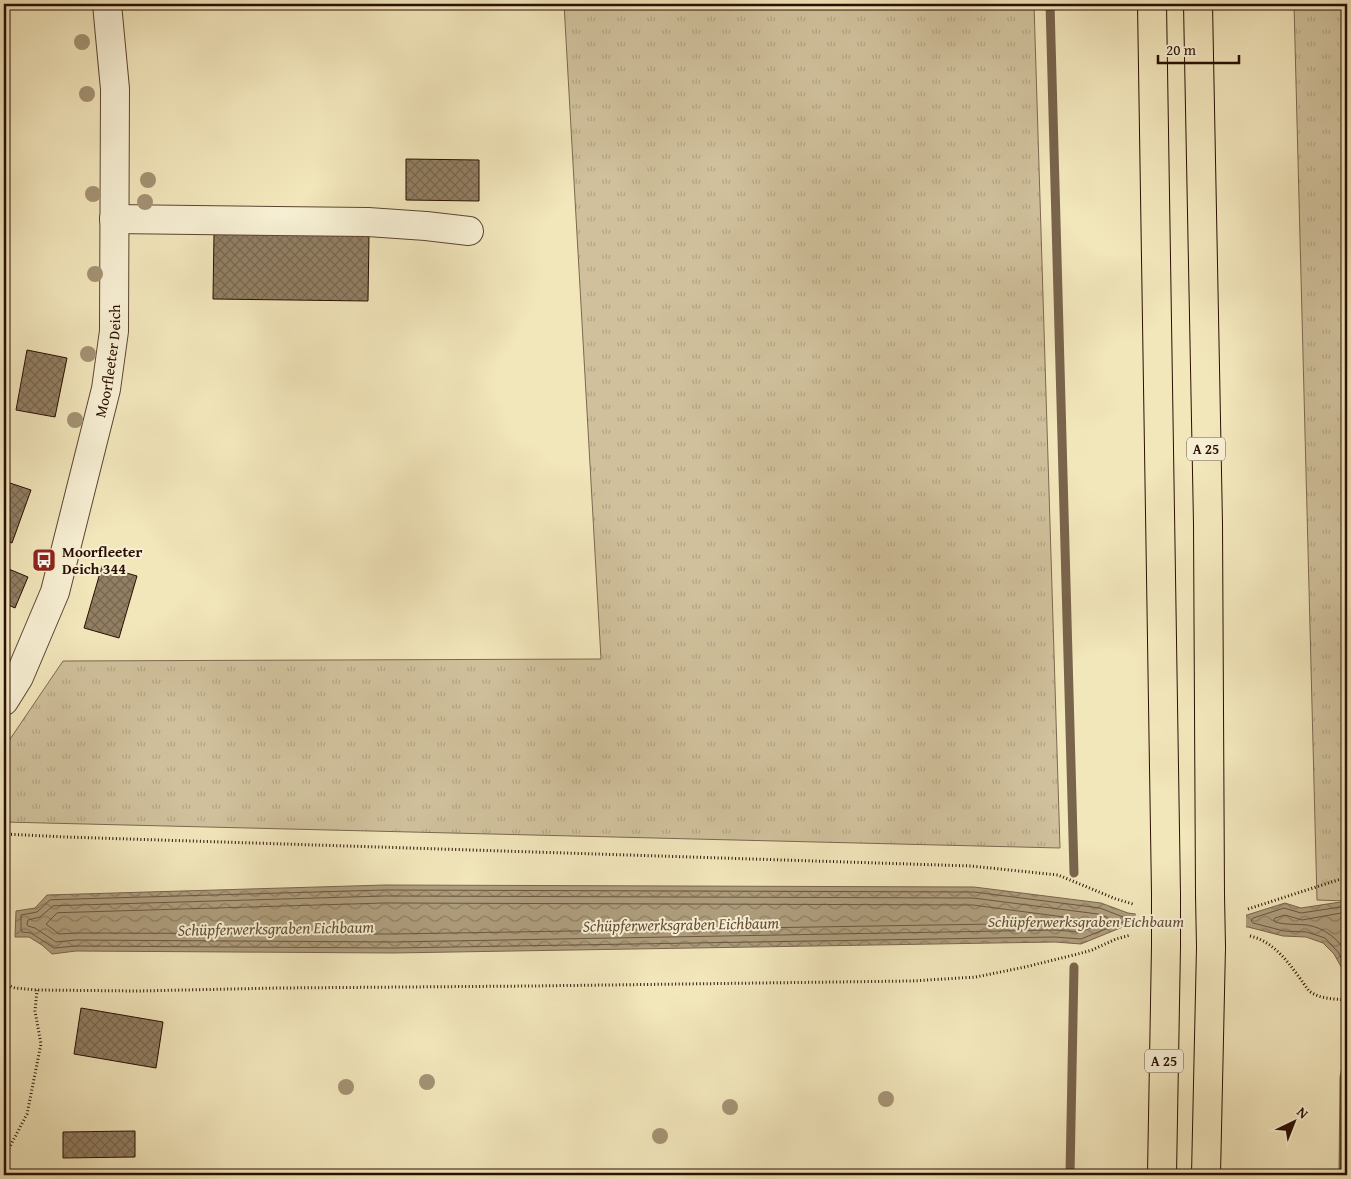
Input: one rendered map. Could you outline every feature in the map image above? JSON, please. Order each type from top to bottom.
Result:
[{"type":"highway","name":"A 25","points":[[1152,4],[1166,894],[1162,1175]]},
{"type":"highway","name":"A 25","points":[[1198,4],[1208,524],[1211,947],[1206,1175]]},
{"type":"street","name":"Moorfleeter Deich","points":[[4,701],[19,677],[55,592],[106,389],[114,331],[115,89],[106,4]]},
{"type":"street","points":[[114,219],[368,222],[469,231]]},
{"type":"path","points":[[4,834],[971,866],[1058,875],[1116,900],[1133,904]]},
{"type":"path","points":[[1248,909],[1347,878]]},
{"type":"path","points":[[4,984],[15,988],[37,990],[138,992],[279,988],[912,981],[976,977],[1025,967],[1092,950],[1116,939],[1131,935]]},
{"type":"path","points":[[1250,936],[1258,938],[1276,949],[1309,991],[1316,996],[1347,1000]]},
{"type":"path","points":[[4,1153],[7,1152],[26,1114],[41,1044],[35,1011],[37,990]]},
{"type":"green space","points":[[564,4],[1034,4],[1060,848],[4,822],[4,748],[63,661],[601,659]]},
{"type":"green space","points":[[1294,4],[1347,4],[1347,901],[1317,900]]},
{"type":"water","name":"Schüpferwerksgraben Eichbaum","points":[[385,885],[974,887],[1101,903],[1135,914],[1247,915],[1285,903],[1301,908],[1347,901],[1347,990],[1344,972],[1334,954],[1323,943],[1306,937],[1283,936],[1248,927],[1125,926],[1081,944],[1055,942],[393,953],[76,951],[52,954],[29,937],[15,937],[16,911],[35,908],[47,895]]},
{"type":"pier","points":[[1136,911],[1246,912],[1246,929],[1135,929]]},
{"type":"building","points":[[406,159],[479,160],[479,201],[406,200]]},
{"type":"building","points":[[214,233],[369,235],[368,301],[213,299]]},
{"type":"building","points":[[27,350],[67,358],[55,417],[16,410]]},
{"type":"building","points":[[4,481],[31,490],[12,543],[4,540]]},
{"type":"building","points":[[102,566],[137,576],[119,638],[84,628]]},
{"type":"building","points":[[4,567],[28,577],[15,608],[4,603]]},
{"type":"building","points":[[81,1008],[163,1022],[156,1068],[74,1054]]},
{"type":"building","points":[[135,1131],[135,1157],[63,1158],[63,1132]]},
{"type":"waterway","points":[[1050,4],[1074,873]]},
{"type":"waterway","points":[[1070,1175],[1074,967]]},
{"type":"waterway","points":[[1343,1175],[1344,1078],[1347,1063]]},
{"type":"place","name":"Moorfleeter Deich 344","points":[[44,560]]}]
